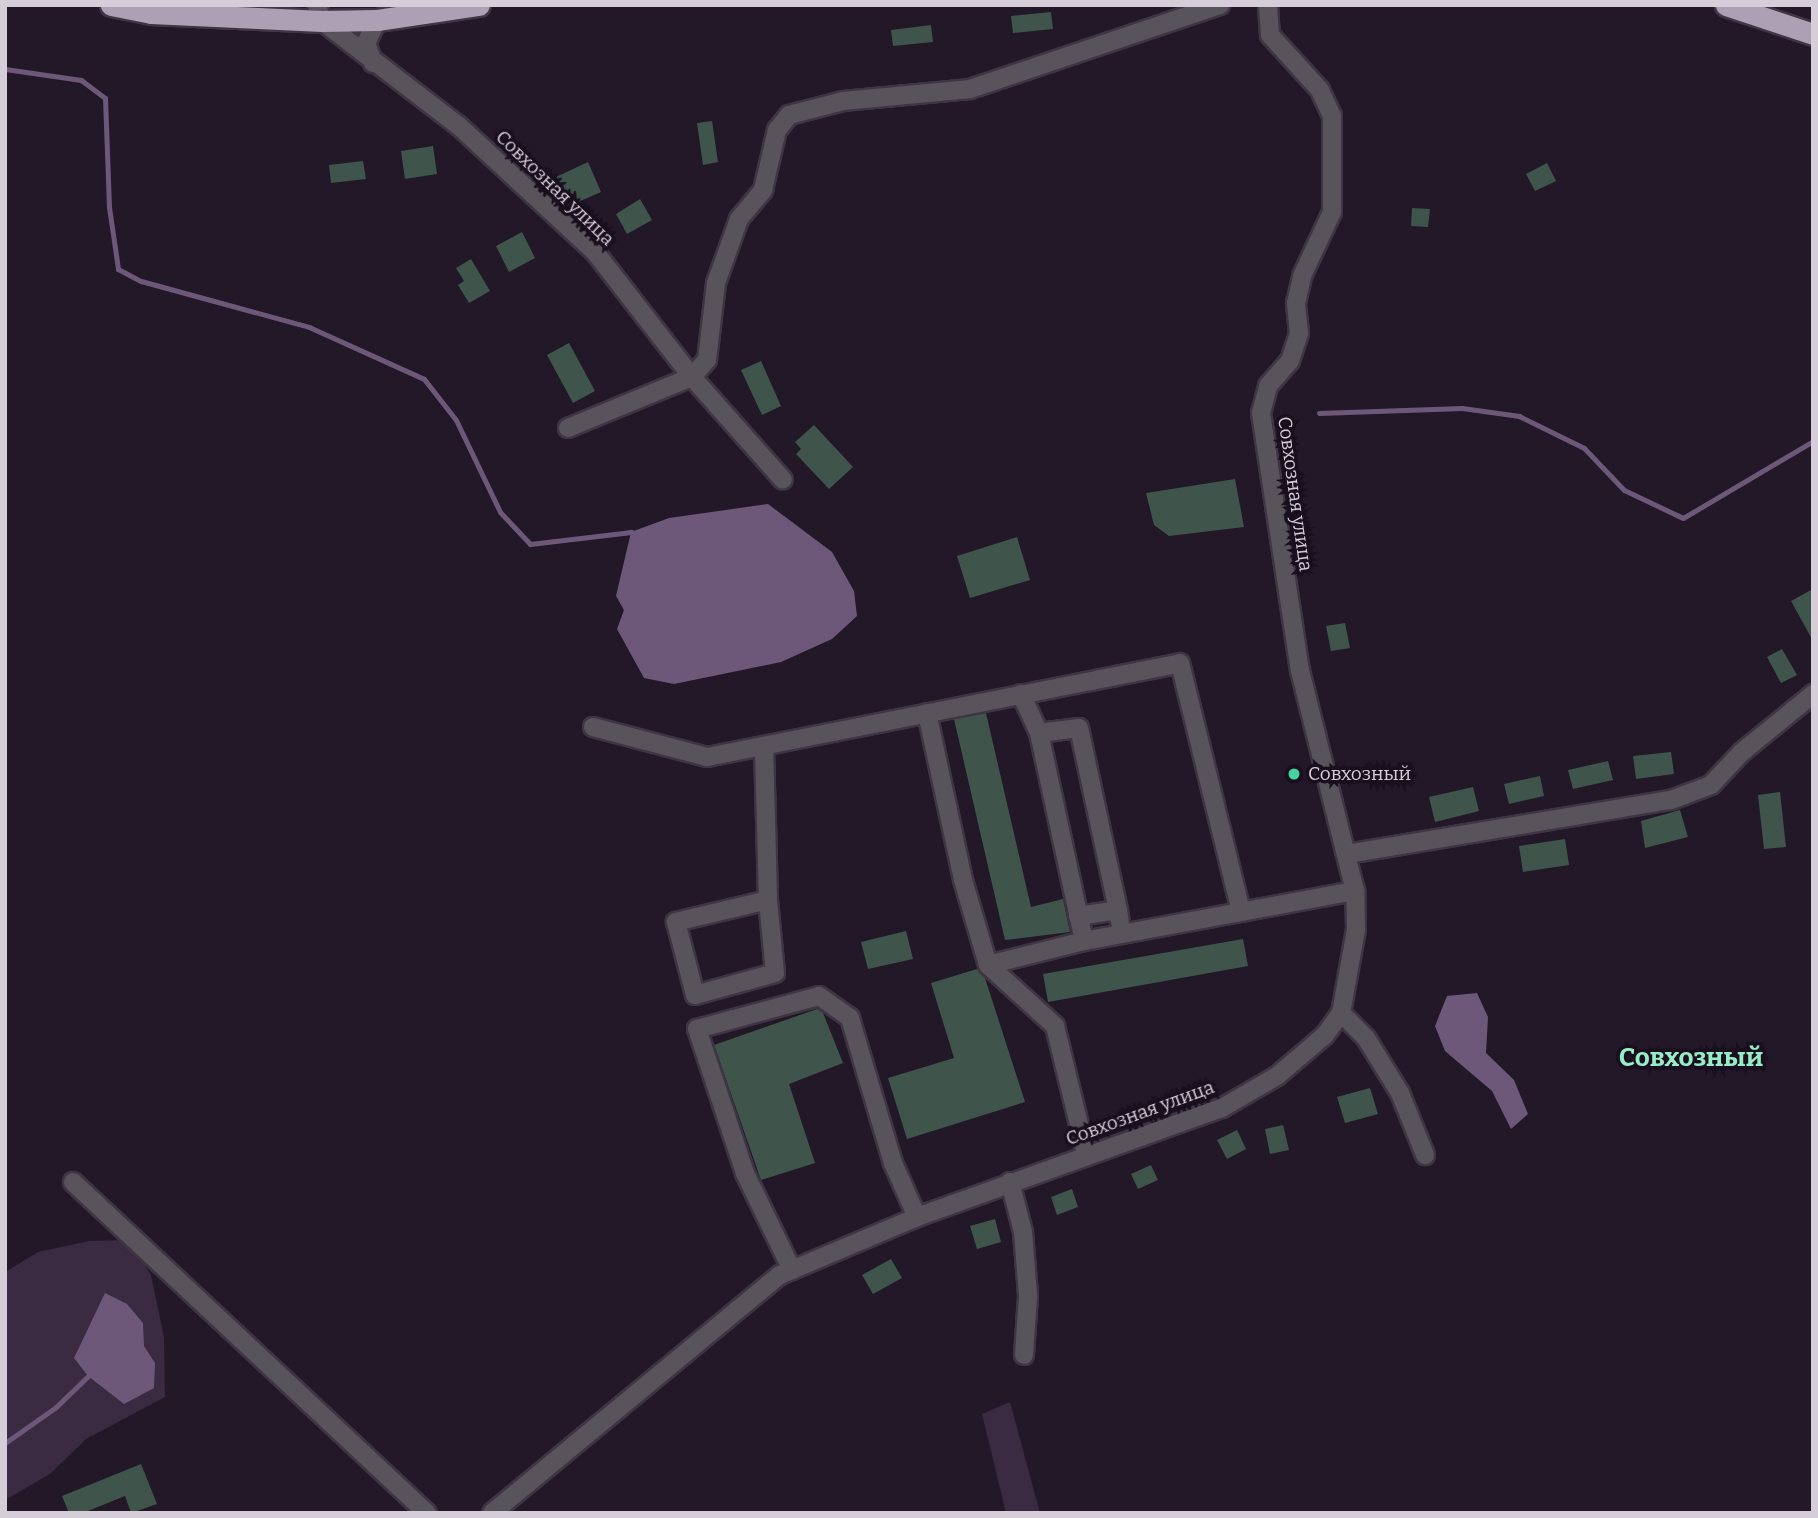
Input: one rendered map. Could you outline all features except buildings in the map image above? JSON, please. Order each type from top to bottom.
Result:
[{"type":"highway","points":[[111,5],[151,13],[319,13],[377,20],[479,5]]},
{"type":"highway","points":[[1726,5],[1813,34]]},
{"type":"street","points":[[568,428],[692,377],[707,360],[716,282],[739,219],[763,190],[777,130],[789,115],[884,95],[971,89],[1220,5]]},
{"type":"street","name":"Совхозная улица","points":[[492,1513],[786,1273],[917,1217],[1086,1153],[1222,1108],[1277,1076],[1325,1035],[1341,1013],[1356,930],[1355,891],[1300,671],[1261,412],[1268,386],[1290,361],[1299,333],[1296,303],[1302,276],[1332,212],[1332,116],[1320,90],[1270,35],[1268,5]]},
{"type":"street","name":"Совхозная улица","points":[[319,13],[373,63],[459,126],[596,252],[692,377],[783,481]]},
{"type":"street","points":[[373,63],[366,43],[377,20]]},
{"type":"street","points":[[593,727],[707,757],[1180,663],[1241,912]]},
{"type":"street","points":[[1347,855],[1671,800],[1711,785],[1742,751],[1813,694]]},
{"type":"street","points":[[1021,695],[1039,733],[1084,942]]},
{"type":"street","points":[[927,713],[963,880],[988,965],[1055,1026],[1086,1153]]},
{"type":"street","points":[[1039,733],[1079,728],[1123,934]]},
{"type":"street","points":[[764,746],[768,900],[775,973],[695,995],[676,922],[768,900]]},
{"type":"street","points":[[988,965],[1123,934],[1355,891]]},
{"type":"street","points":[[1078,916],[1118,910]]},
{"type":"street","points":[[786,1273],[745,1173],[697,1029],[819,996],[850,1018],[893,1163],[917,1217]]},
{"type":"street","points":[[1341,1013],[1366,1038],[1400,1093],[1425,1155]]},
{"type":"street","points":[[73,1182],[427,1513]]},
{"type":"street","points":[[1010,1182],[1023,1232],[1028,1296],[1024,1355]]},
{"type":"shaded area","points":[[768,504],[832,552],[854,591],[857,616],[832,639],[781,662],[674,684],[644,678],[617,629],[624,610],[616,596],[631,532],[669,518]]},
{"type":"shaded area","points":[[1477,993],[1488,1017],[1486,1053],[1514,1080],[1528,1114],[1511,1129],[1492,1091],[1445,1051],[1435,1026],[1447,996]]},
{"type":"shaded area","points":[[129,1240],[151,1275],[164,1337],[165,1397],[86,1439],[50,1474],[5,1500],[7,1271],[38,1252],[89,1241]]},
{"type":"shaded area","points":[[105,1293],[127,1304],[143,1323],[144,1346],[155,1363],[154,1388],[124,1404],[88,1376],[74,1358]]},
{"type":"shaded area","points":[[1010,1402],[1040,1513],[1006,1513],[982,1414]]},
{"type":"waterway","points":[[5,69],[81,80],[105,98],[109,207],[118,269],[141,281],[309,327],[424,379],[456,420],[500,512],[530,544],[631,532],[636,535]]},
{"type":"waterway","points":[[1319,413],[1462,408],[1519,416],[1584,448],[1624,490],[1683,518],[1813,441]]},
{"type":"waterway","points":[[5,1443],[56,1407],[88,1376]]},
{"type":"place","name":"Совхозный","points":[[1294,774]]},
{"type":"district","name":"Совхозный","points":[[1691,1058]]}]
